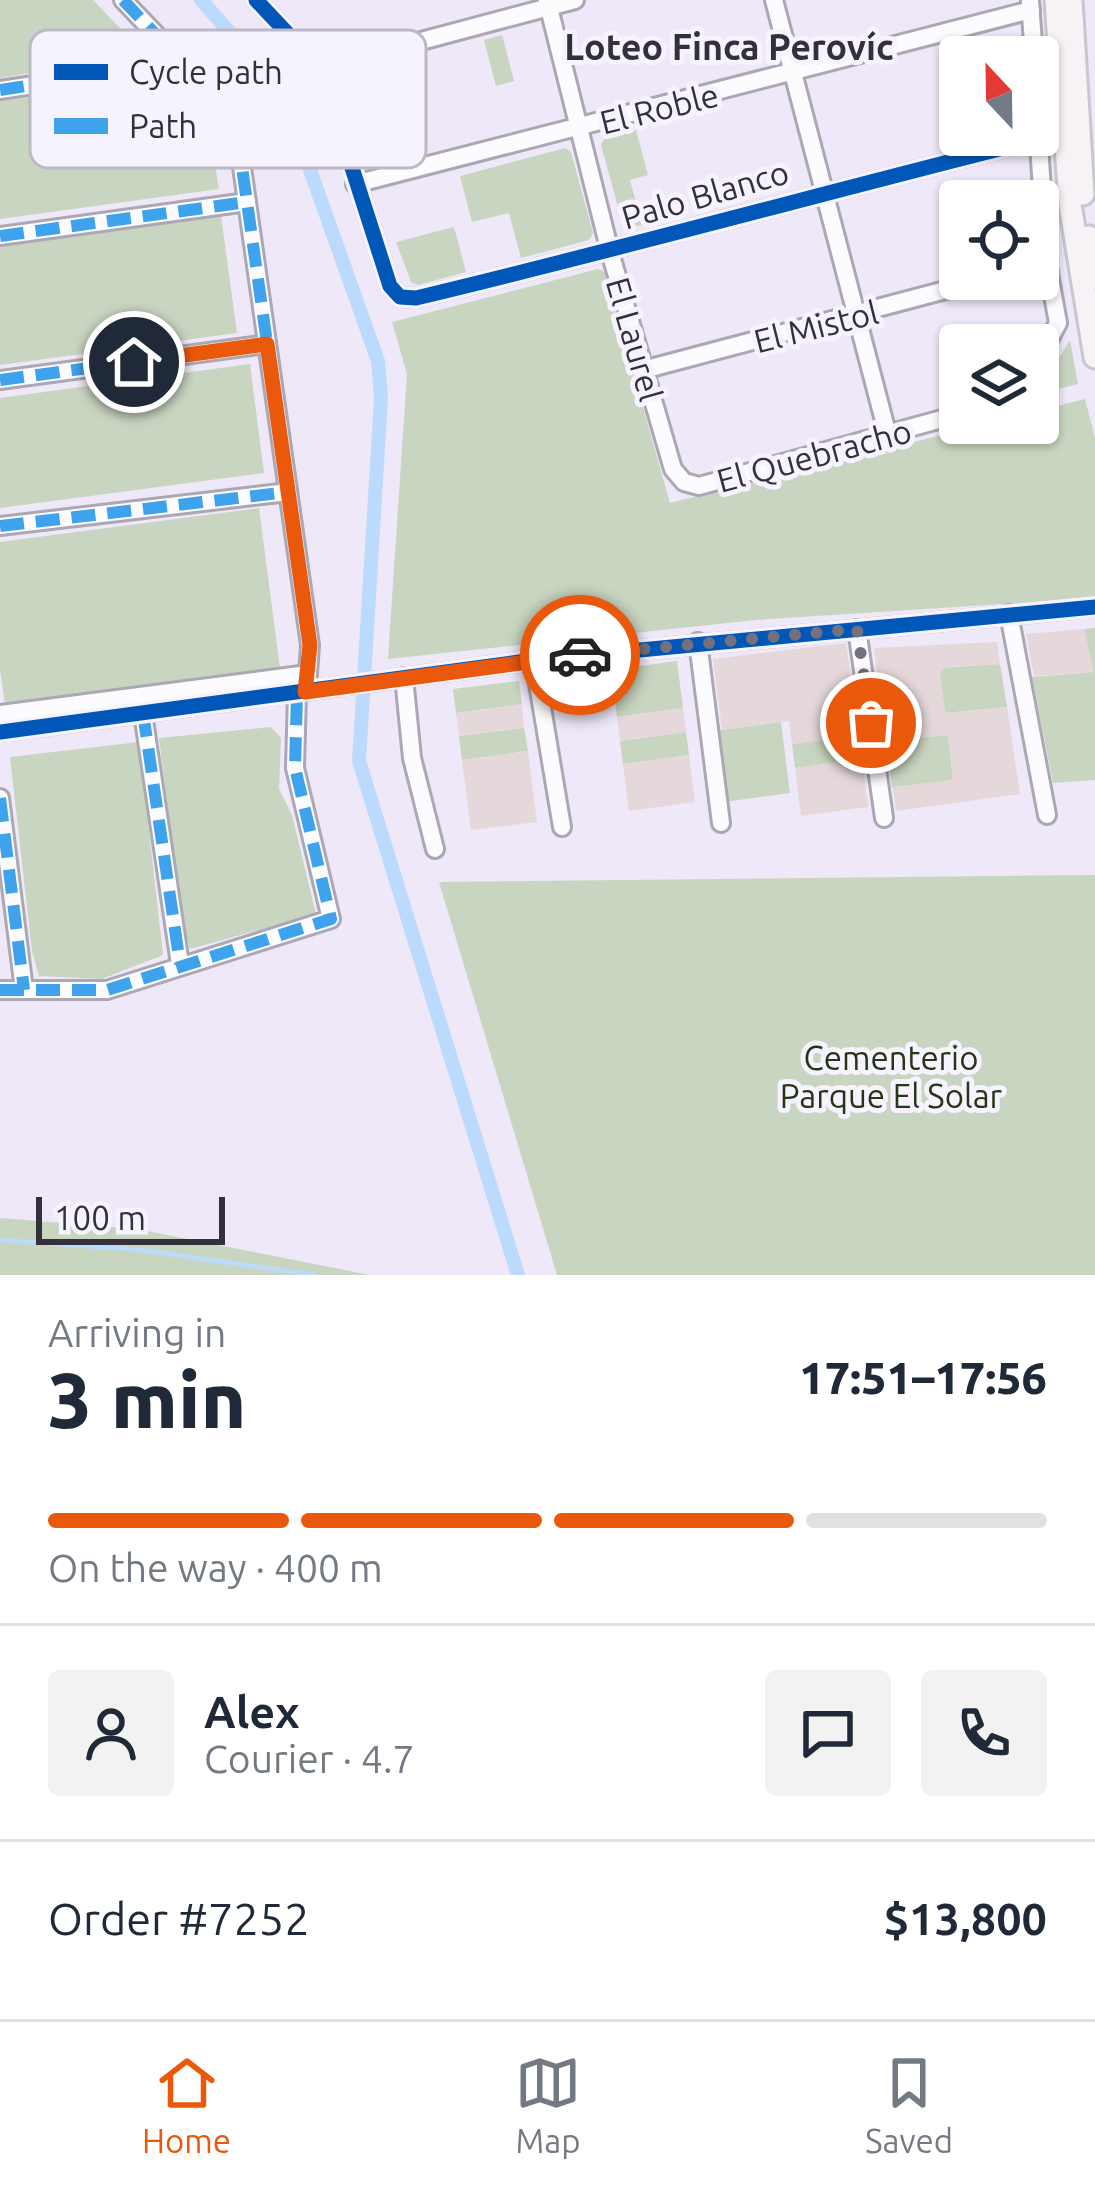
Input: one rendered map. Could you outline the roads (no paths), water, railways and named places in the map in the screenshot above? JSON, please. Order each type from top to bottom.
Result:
[{"type":"main road","points":[[1056,0],[1070,204],[1095,357]]},
{"type":"main road","points":[[1071,0],[1082,171],[1095,278]]},
{"type":"street","points":[[123,0],[153,30]]},
{"type":"street","points":[[256,0],[284,30]]},
{"type":"street","points":[[426,38],[548,3],[575,0]]},
{"type":"street","points":[[774,0],[888,436]]},
{"type":"street","name":"El Laurel","points":[[548,3],[610,252],[673,469]]},
{"type":"street","points":[[1030,5],[1032,36]]},
{"type":"street","name":"El Roble","points":[[426,166],[793,74],[1030,5]]},
{"type":"street","points":[[0,90],[30,85]]},
{"type":"street","name":"Palo Blanco","points":[[355,184],[390,286],[400,297],[416,298],[610,252],[959,156]]},
{"type":"street","points":[[0,990],[106,990],[332,919],[295,768],[310,645],[242,168]]},
{"type":"street","points":[[350,168],[355,184]]},
{"type":"street","name":"El Roble","points":[[355,184],[419,168]]},
{"type":"street","points":[[0,236],[248,202]]},
{"type":"street","name":"El Mistol","points":[[643,370],[939,293]]},
{"type":"street","points":[[0,380],[267,344]]},
{"type":"street","name":"El Quebracho","points":[[673,469],[684,482],[699,486],[939,420]]},
{"type":"street","points":[[0,526],[288,492]]},
{"type":"street","points":[[0,714],[303,686],[346,687],[698,642],[1095,607]]},
{"type":"street","points":[[1009,614],[1046,815]]},
{"type":"street","points":[[857,629],[884,818]]},
{"type":"street","points":[[698,642],[721,823]]},
{"type":"street","points":[[534,660],[562,827]]},
{"type":"street","points":[[404,677],[412,758],[435,849]]},
{"type":"street","points":[[0,732],[303,686]]},
{"type":"street","points":[[143,713],[180,964]]},
{"type":"street","points":[[0,798],[24,990]]},
{"type":"waterway","points":[[201,0],[228,30]]},
{"type":"waterway","points":[[309,168],[378,361],[381,398],[359,761],[518,1275]]},
{"type":"waterway","points":[[0,1240],[141,1250],[314,1275]]},
{"type":"district","name":"Loteo Finca Perovíc","points":[[729,46]]},
{"type":"park label","name":"Cementerio Parque El Solar","points":[[891,1076]]}]
